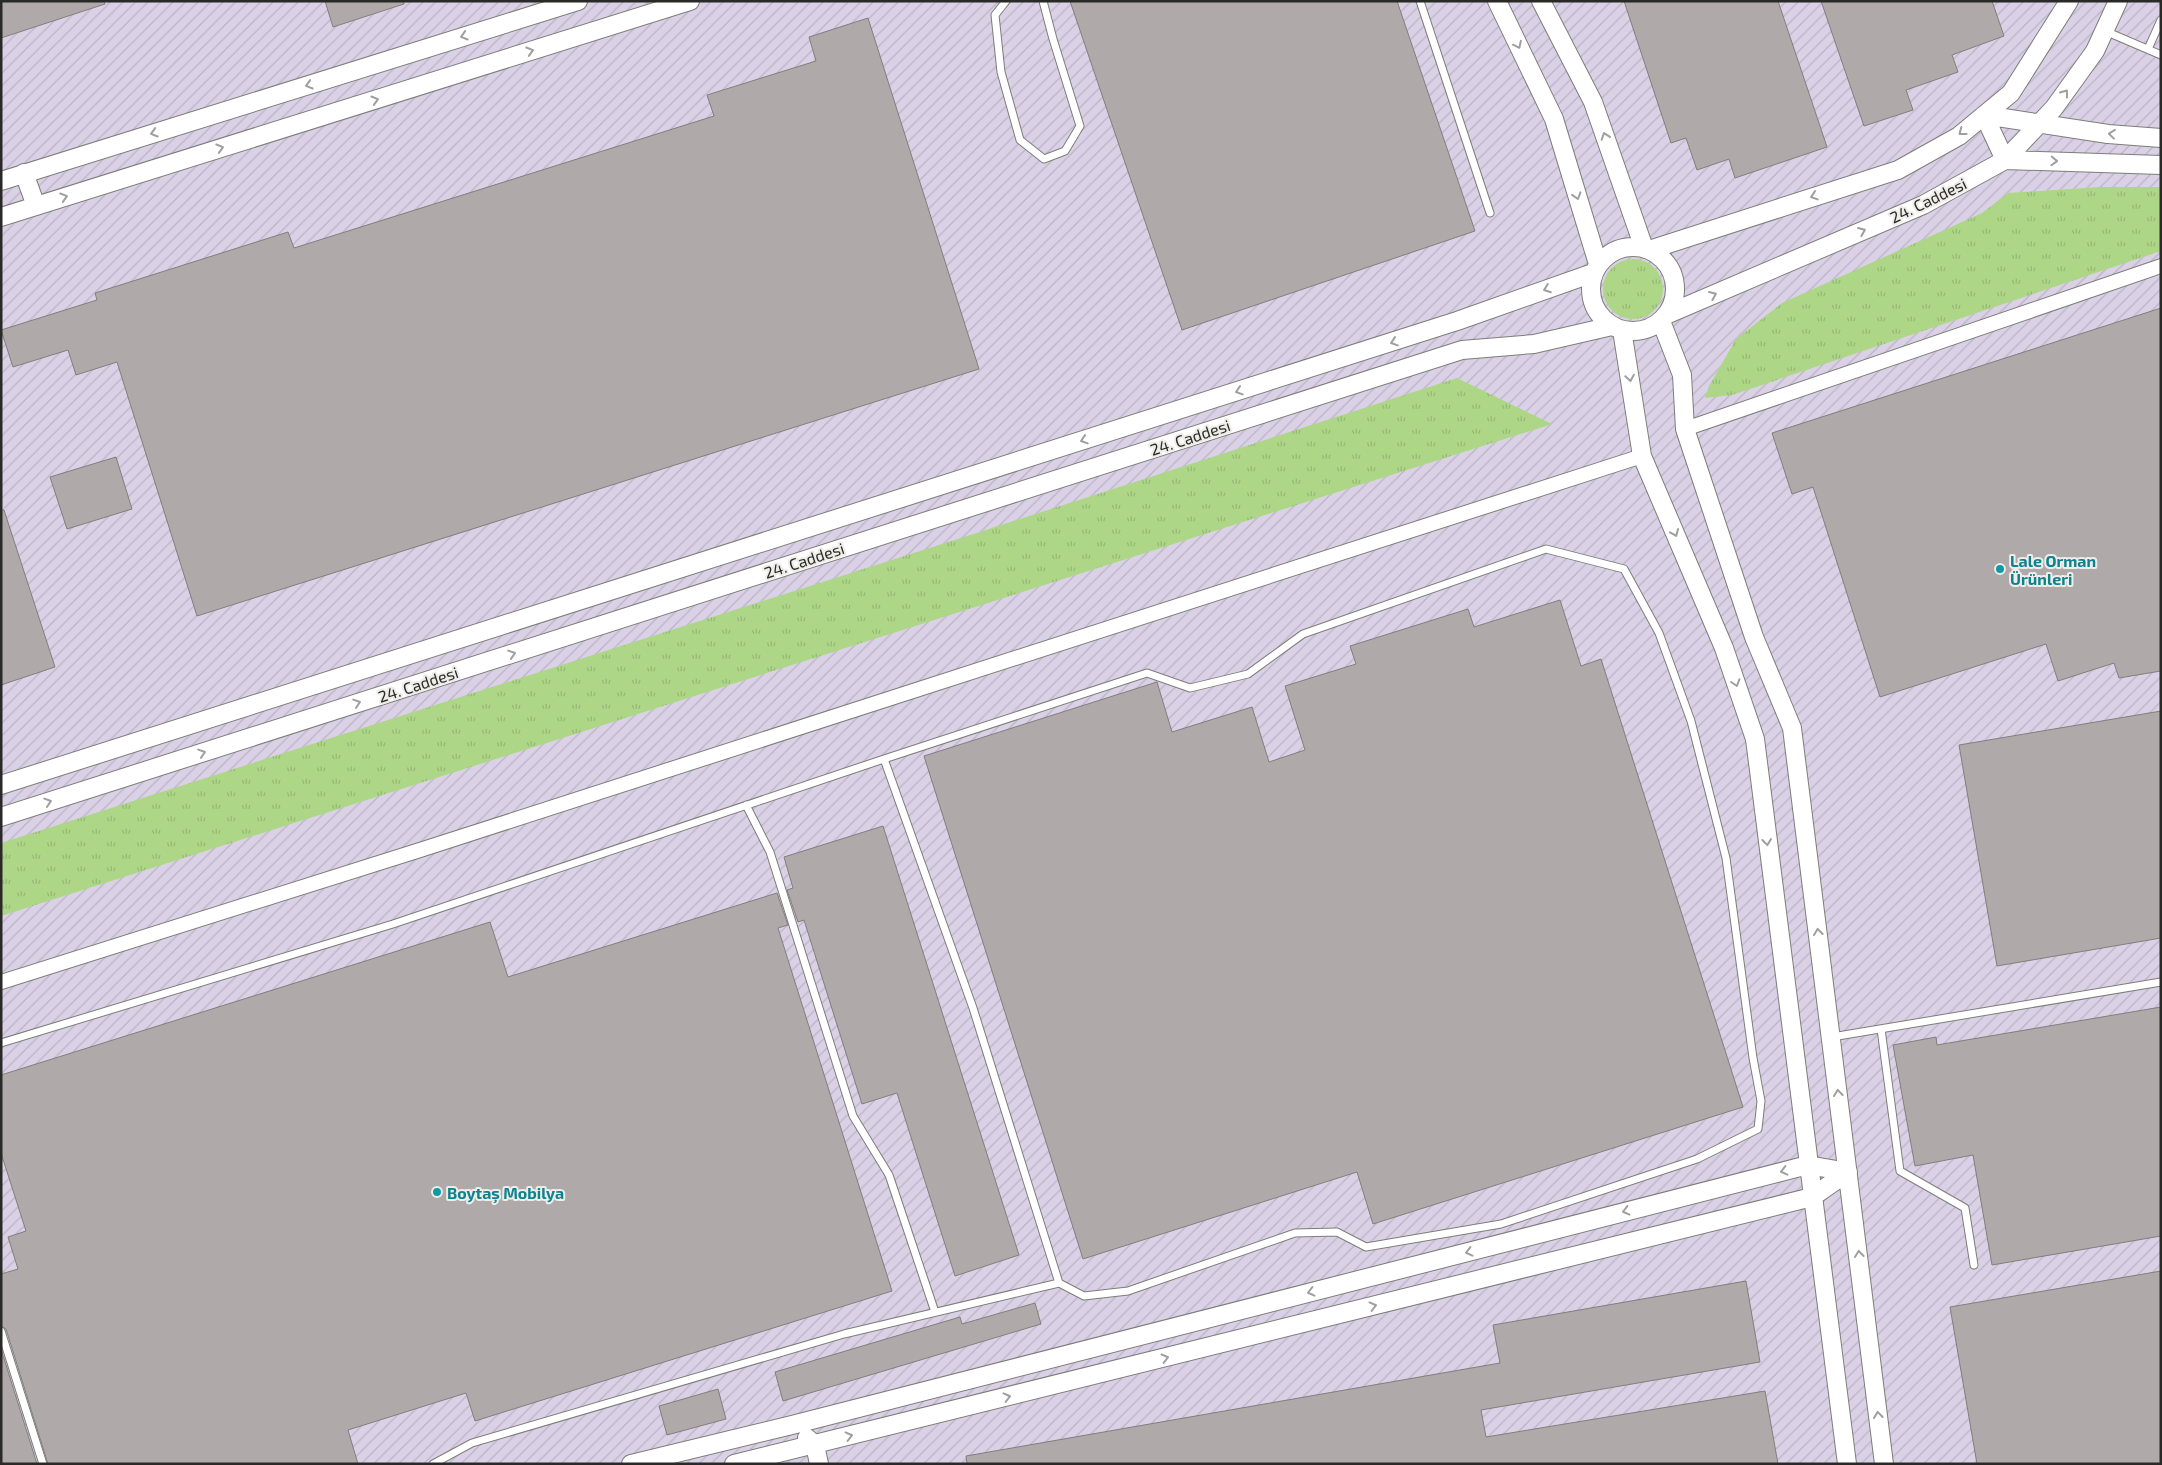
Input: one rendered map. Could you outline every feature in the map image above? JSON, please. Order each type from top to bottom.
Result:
[{"type":"street","points":[[1,180],[578,1]]},
{"type":"street","points":[[1,217],[690,1]]},
{"type":"street","points":[[1496,1],[1554,119],[1596,268]]},
{"type":"street","points":[[1541,1],[1593,102],[1647,249]]},
{"type":"street","points":[[1647,249],[1898,170],[1959,136],[2011,93],[2069,1]]},
{"type":"street","name":"24. Caddesi","points":[[1664,318],[1924,205],[2005,160],[2054,108],[2095,51],[2118,1]]},
{"type":"street","points":[[1984,115],[2040,122],[2108,134],[2161,138]]},
{"type":"street","points":[[1984,115],[2005,160],[2161,165]]},
{"type":"street","points":[[24,173],[36,206]]},
{"type":"street","points":[[1634,246],[1647,249],[1662,258],[1673,275],[1675,295],[1664,318],[1642,331],[1617,328],[1597,312],[1593,303],[1591,283],[1596,268],[1614,251],[1634,246]]},
{"type":"street","points":[[1685,429],[2161,266]]},
{"type":"street","name":"24. Caddesi","points":[[1,785],[1448,324],[1596,268]]},
{"type":"street","points":[[1664,318],[1682,375],[1685,429],[1754,637],[1792,728],[1884,1464]]},
{"type":"street","points":[[1617,328],[1642,456],[1724,648],[1755,739],[1847,1464]]},
{"type":"street","name":"24. Caddesi","points":[[1,817],[1462,350],[1534,344],[1617,328]]},
{"type":"street","points":[[1,982],[420,850],[1642,456]]},
{"type":"street","points":[[631,1464],[1808,1165],[1848,1172]]},
{"type":"street","points":[[734,1464],[785,1458],[815,1445],[1812,1197],[1848,1172]]},
{"type":"street","points":[[792,1424],[815,1445],[819,1464]]},
{"type":"street","points":[[785,1458],[792,1424]]},
{"type":"lane","points":[[1006,1],[995,15],[1001,72],[1020,140],[1044,159],[1065,152],[1080,126],[1043,1]]},
{"type":"lane","points":[[1420,1],[1490,213]]},
{"type":"lane","points":[[2148,49],[2161,20]]},
{"type":"lane","points":[[2104,31],[2161,55]]},
{"type":"lane","points":[[1,1043],[393,924],[1147,673],[1190,688],[1248,674],[1304,634],[1546,549],[1624,569],[1659,633],[1691,721],[1726,858],[1753,1058],[1761,1101],[1758,1129],[1697,1159],[1501,1224],[1366,1247],[1338,1232],[1295,1233],[1128,1291],[1084,1296],[1059,1283],[844,1334],[472,1443],[434,1464]]},
{"type":"lane","points":[[884,759],[974,1008],[1059,1283]]},
{"type":"lane","points":[[746,805],[770,852],[853,1116],[889,1175],[936,1312]]},
{"type":"lane","points":[[1831,1037],[2161,982]]},
{"type":"lane","points":[[1881,1029],[1900,1172],[1965,1208],[1974,1266]]},
{"type":"lane","points":[[1,1331],[43,1464]]},
{"type":"shaded area","points":[[1,1],[2161,1],[2161,1464],[1,1464]]},
{"type":"green space","points":[[2100,187],[2161,187],[2161,251],[1732,395],[1705,398],[1709,386],[1736,339],[1782,303],[1982,213],[2008,193]]},
{"type":"green space","points":[[1627,259],[1639,259],[1655,267],[1661,277],[1663,289],[1661,301],[1655,311],[1639,319],[1627,319],[1611,311],[1603,295],[1603,283],[1611,267]]},
{"type":"green space","points":[[1457,378],[1552,424],[1,916],[1,843],[961,538]]},
{"type":"building","points":[[1,1],[104,1],[105,4],[1,38]]},
{"type":"building","points":[[325,1],[404,1],[404,4],[333,27]]},
{"type":"building","points":[[1070,1],[1397,1],[1475,231],[1182,330]]},
{"type":"building","points":[[1624,1],[1778,1],[1827,147],[1735,178],[1729,159],[1697,170],[1686,138],[1671,143]]},
{"type":"building","points":[[1821,1],[1992,1],[2004,36],[1952,55],[1958,72],[1906,90],[1913,110],[1864,126]]},
{"type":"building","points":[[868,18],[979,369],[197,616],[117,362],[76,375],[68,350],[13,367],[1,330],[97,300],[95,293],[288,232],[294,248],[714,116],[707,95],[816,61],[809,37]]},
{"type":"building","name":"Lale Orman Ürünleri","points":[[2161,308],[2161,671],[2119,678],[2114,663],[2058,681],[2046,644],[1880,697],[1813,487],[1792,494],[1772,433]]},
{"type":"building","points":[[116,457],[132,509],[67,529],[50,477]]},
{"type":"building","points":[[1,510],[4,510],[55,667],[1,685]]},
{"type":"building","points":[[1560,600],[1581,666],[1601,659],[1743,1107],[1373,1224],[1357,1172],[1083,1259],[924,756],[1157,682],[1172,732],[1252,707],[1269,762],[1305,750],[1285,686],[1356,664],[1350,646],[1468,609],[1474,627]]},
{"type":"building","points":[[2161,711],[2161,938],[1997,966],[1959,745]]},
{"type":"building","points":[[883,826],[1019,1255],[955,1276],[897,1093],[862,1104],[804,920],[798,922],[787,890],[793,888],[784,857]]},
{"type":"building","name":"Boytaş Mobilya","points":[[777,893],[788,925],[778,928],[892,1291],[475,1421],[466,1393],[348,1430],[358,1464],[48,1464],[6,1329],[1,1326],[1,1274],[18,1269],[8,1237],[26,1231],[1,1153],[1,1075],[490,922],[508,977]]},
{"type":"building","points":[[2161,1007],[2161,1236],[1992,1265],[1973,1155],[1915,1166],[1893,1045],[1936,1037],[1937,1045]]},
{"type":"building","points":[[2161,1271],[2161,1464],[1977,1464],[1950,1307]]},
{"type":"building","points":[[1746,1281],[1760,1362],[1481,1410],[1486,1437],[1765,1391],[1778,1464],[967,1464],[966,1456],[1500,1363],[1493,1325]]},
{"type":"building","points":[[1035,1303],[1041,1324],[783,1401],[775,1372],[960,1317],[962,1324]]},
{"type":"building","points":[[1,1349],[37,1464],[1,1464]]},
{"type":"building","points":[[718,1389],[726,1419],[667,1435],[659,1406]]},
{"type":"place","name":"Lale Orman Ürünleri","points":[[2000,569]]},
{"type":"place","name":"Boytaş Mobilya","points":[[437,1192]]}]
